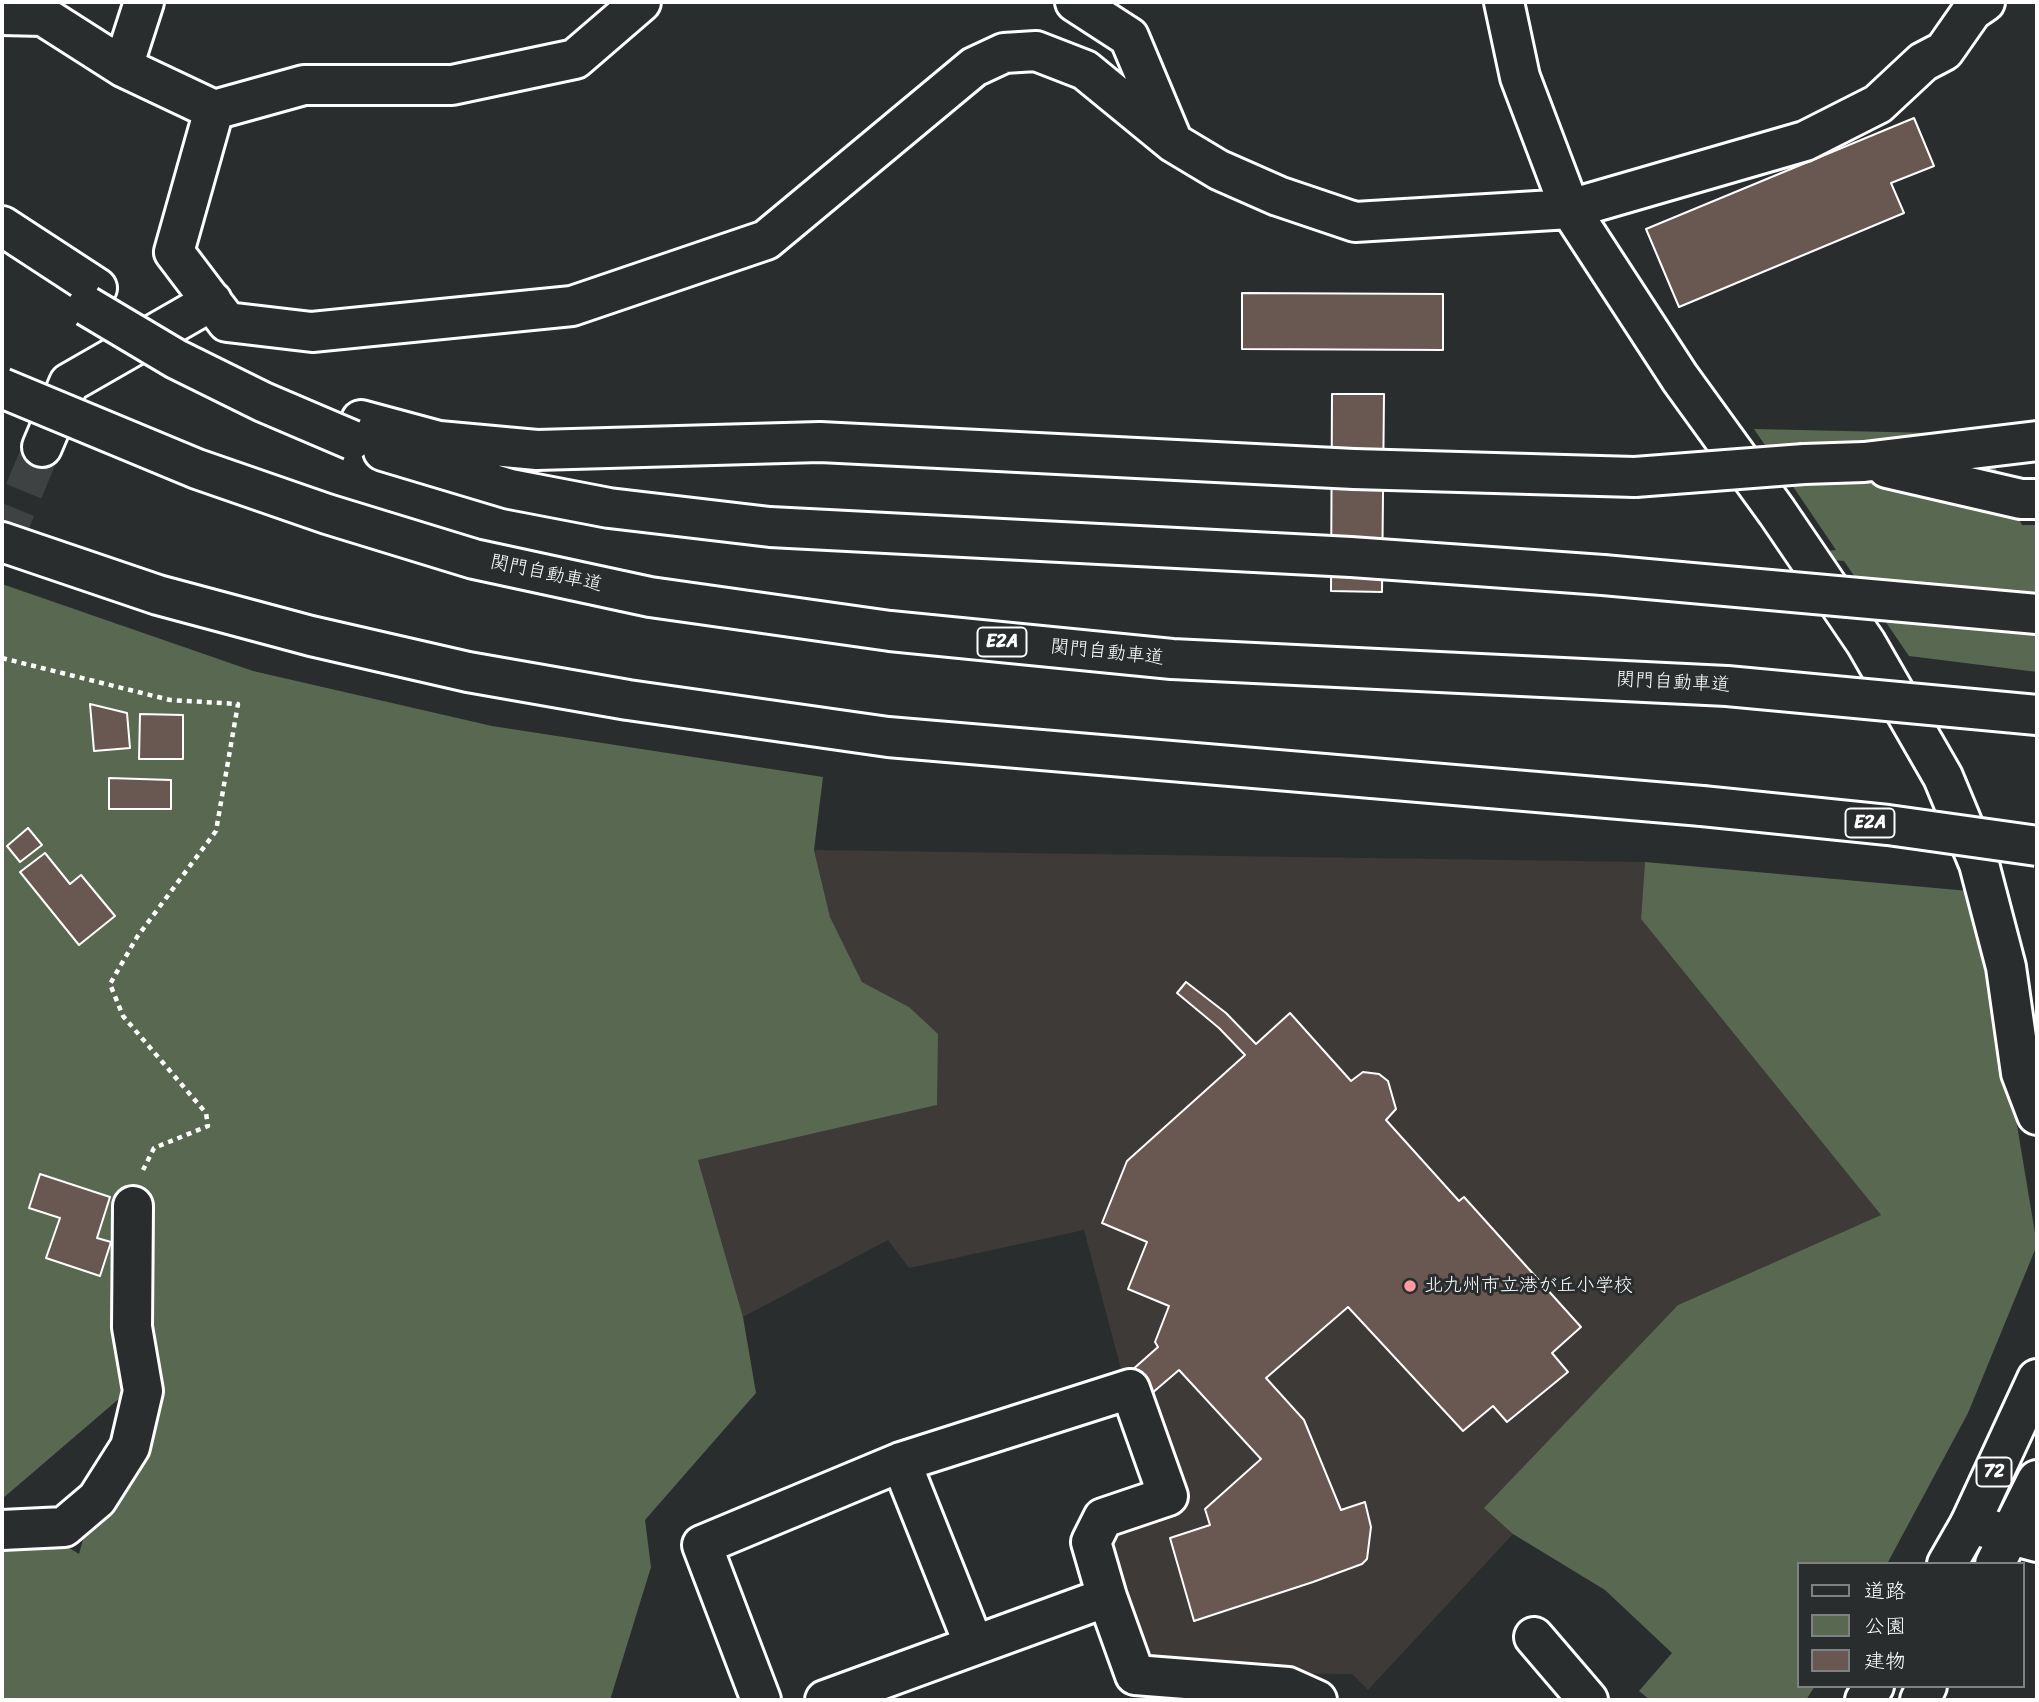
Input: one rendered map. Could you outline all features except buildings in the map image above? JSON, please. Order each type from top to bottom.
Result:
[{"type":"main road","points":[[123,67],[144,2]]},
{"type":"main road","points":[[2,15],[43,16],[123,67],[214,110],[304,85],[452,85],[575,59],[641,2]]},
{"type":"main road","points":[[1075,2],[1129,37],[1174,143]]},
{"type":"main road","points":[[1504,2],[1520,77],[1570,209],[1680,378],[1777,512],[1866,643],[1943,777],[1979,864],[2006,967],[2021,1073],[2037,1115]]},
{"type":"main road","points":[[214,110],[174,252],[227,322],[312,332],[572,306],[766,240],[974,66],[1004,53],[1037,51],[1085,70],[1174,143],[1219,170],[1278,196],[1355,222],[1570,209],[1805,142],[1878,104],[1923,62],[1944,51],[1972,11],[1985,2]]},
{"type":"main road","points":[[2,226],[92,297]]},
{"type":"main road","points":[[2,251],[92,297],[186,340],[357,430],[510,489],[609,508],[770,527],[1351,556],[1603,575],[2037,614]]},
{"type":"main road","points":[[43,447],[69,383],[212,301]]},
{"type":"main road","name":"関門自動車道","points":[[2,388],[197,469],[327,514],[474,559],[650,597],[890,631],[1172,659],[1727,686],[2037,715]]},
{"type":"main road","points":[[357,430],[537,450],[820,442],[1340,468],[1635,477],[1864,462],[2037,441]]},
{"type":"main road","points":[[1864,462],[2021,499],[2037,499]]},
{"type":"main road","name":"E2A","points":[[2,542],[158,595],[311,636],[468,672],[628,700],[888,737],[1702,806],[1888,825],[2037,846]]},
{"type":"main road","points":[[2,1530],[64,1527],[97,1499],[130,1447],[143,1391],[132,1327],[133,1206]]},
{"type":"main road","name":"72","points":[[1948,1562],[1970,1524],[2037,1379]]},
{"type":"main road","points":[[761,1700],[702,1545],[901,1462],[1130,1389],[1168,1496],[1103,1518],[1091,1542],[1135,1675],[1288,1687],[1317,1700]]},
{"type":"main road","points":[[901,1462],[974,1645]]},
{"type":"main road","name":"72","points":[[2014,1547],[2037,1480]]},
{"type":"main road","points":[[1970,1524],[2014,1547]]},
{"type":"main road","points":[[825,1700],[1107,1597]]},
{"type":"main road","points":[[1534,1637],[1588,1700]]},
{"type":"path","points":[[2,658],[170,700],[238,704],[216,831],[137,937],[110,984],[123,1016],[206,1114],[208,1126],[154,1148],[148,1155],[133,1206]]},
{"type":"shaded area","name":"北九州市立港が丘小学校","points":[[814,850],[1645,862],[1641,919],[1881,1215],[1678,1305],[1485,1508],[1513,1534],[1368,1690],[1352,1674],[1226,1673],[1153,1664],[1136,1640],[1112,1547],[1122,1532],[1186,1506],[1135,1378],[1121,1369],[1084,1230],[909,1268],[888,1240],[743,1317],[698,1160],[937,1105],[909,1007],[862,982],[830,917]]},
{"type":"green space","points":[[1754,429],[1980,434],[2022,525],[2037,525],[2037,672],[1909,656],[1844,561],[1806,558],[1807,553],[1836,550]]},
{"type":"green space","points":[[2,584],[253,671],[492,726],[823,777],[814,850],[830,917],[862,982],[909,1007],[938,1034],[937,1105],[698,1160],[743,1317],[756,1393],[645,1520],[651,1567],[610,1700],[2,1700],[2,1542],[60,1542],[79,1554],[84,1536],[112,1497],[156,1367],[2,1499]]},
{"type":"green space","points":[[1645,862],[1969,891],[1995,993],[2037,1245],[1968,1413],[1888,1562],[1798,1562],[1798,1688],[1814,1688],[1806,1700],[1650,1700],[1639,1691],[1672,1653],[1605,1590],[1513,1534],[1484,1508],[1678,1305],[1881,1215],[1641,919]]},
{"type":"tunnel","points":[[2,544],[42,447]]},
{"type":"place","name":"北九州市立港が丘小学校","points":[[1410,1286]]}]
